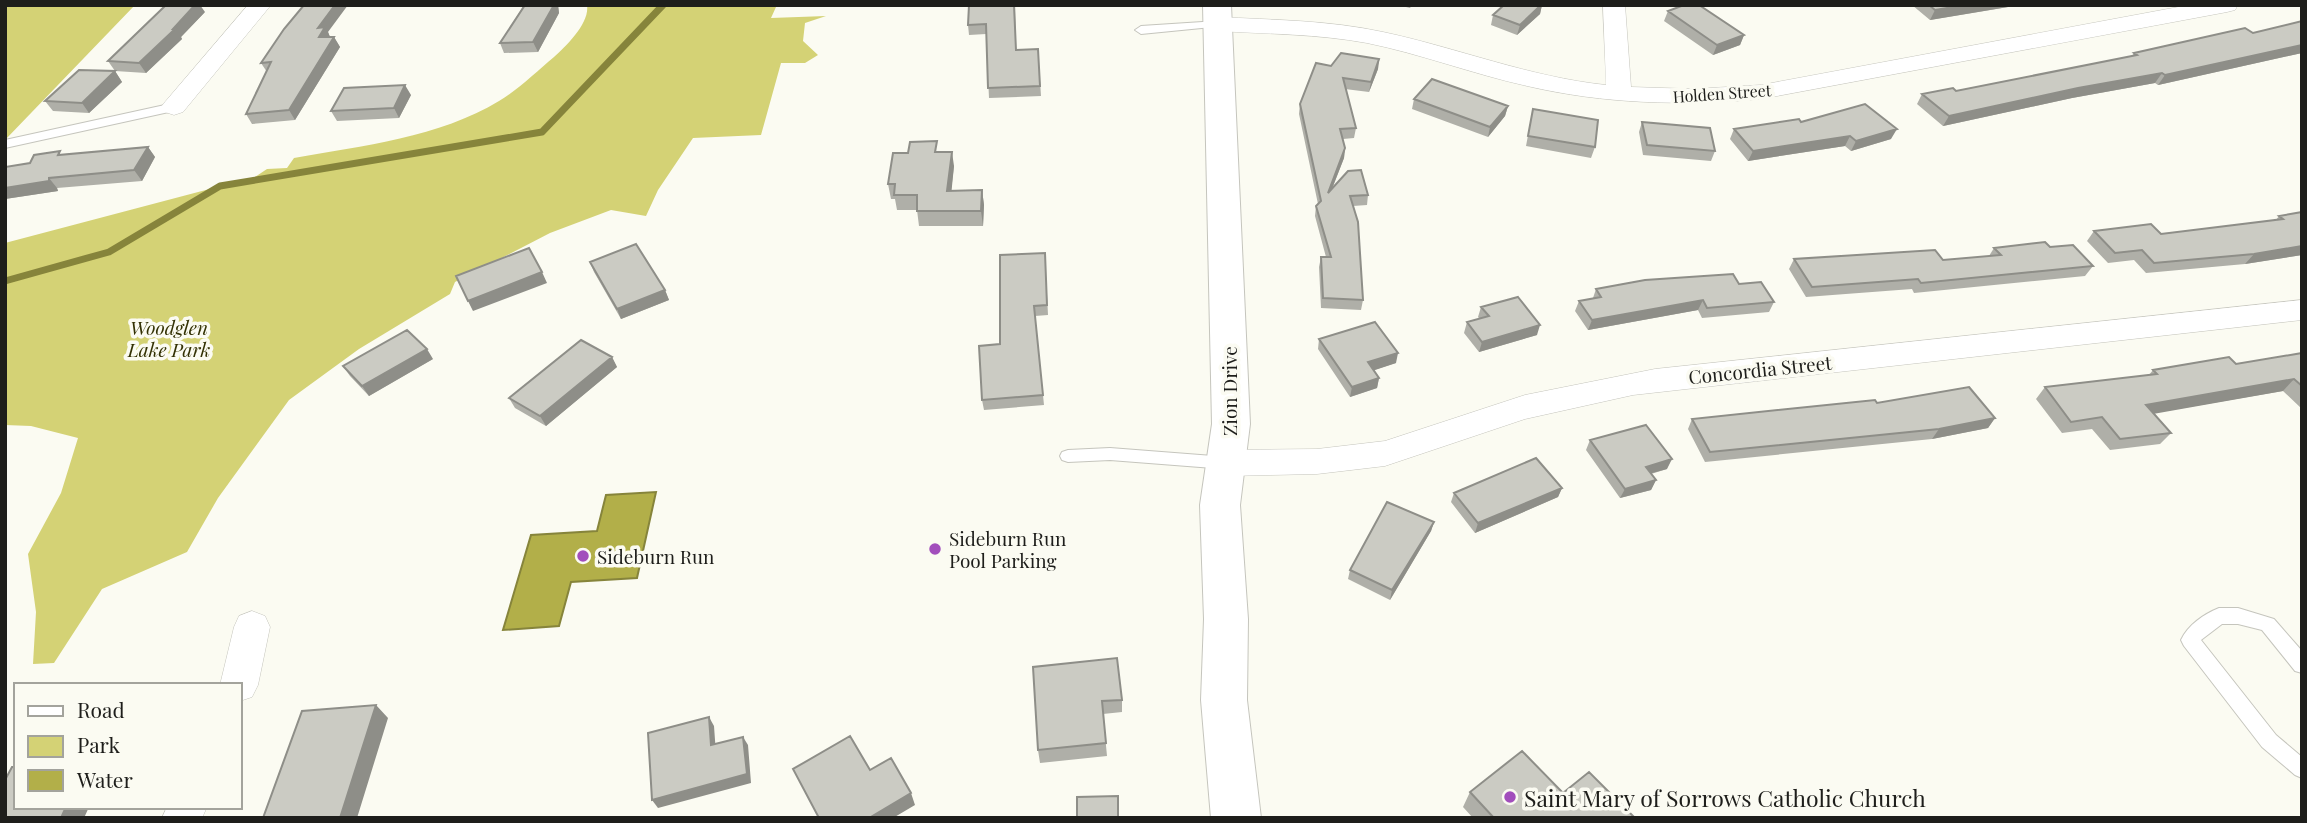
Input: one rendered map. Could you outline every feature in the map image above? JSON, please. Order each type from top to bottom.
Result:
[{"type":"main road","name":"Zion Drive","points":[[1217,15],[1231,424],[1221,482],[1220,505],[1226,619],[1224,700],[1236,818]]},
{"type":"street","points":[[174,107],[260,5]]},
{"type":"street","points":[[1614,5],[1619,93]]},
{"type":"street","name":"Holden Street","points":[[1217,15],[1364,35],[1418,47],[1537,81],[1619,93],[1682,98],[1761,92],[2227,5]]},
{"type":"street","name":"Concordia Street","points":[[1226,463],[1300,462],[1372,456],[1413,446],[1532,405],[1654,380],[2302,310]]},
{"type":"street","points":[[239,683],[252,627]]},
{"type":"lane","points":[[1141,30],[1217,15]]},
{"type":"lane","points":[[5,144],[174,107]]},
{"type":"lane","points":[[1068,456],[1110,454],[1226,463]]},
{"type":"lane","points":[[2302,665],[2267,625],[2238,616],[2219,616],[2203,626],[2190,640],[2269,741],[2302,769]]},
{"type":"green space","points":[[5,5],[135,5],[5,140]]},
{"type":"green space","name":"Woodglen Lake Park","points":[[587,5],[814,5],[776,7],[771,18],[826,16],[805,23],[803,41],[818,55],[805,63],[781,63],[761,135],[693,138],[658,190],[646,216],[611,210],[550,233],[455,282],[450,294],[359,349],[289,400],[218,498],[187,552],[102,589],[54,663],[33,664],[36,612],[28,554],[61,493],[78,438],[31,426],[5,425],[5,243],[255,177],[267,169],[287,168],[294,158],[373,144],[452,123],[506,96],[554,57],[581,26]]},
{"type":"water","name":"Sideburn Run","points":[[656,492],[637,578],[571,582],[559,626],[503,630],[531,535],[597,531],[606,495]]},
{"type":"building","points":[[166,5],[195,5],[175,29],[139,63],[108,61]]},
{"type":"building","points":[[304,5],[335,5],[318,28],[325,27],[319,37],[334,37],[289,110],[246,114],[271,62],[261,63]]},
{"type":"building","points":[[525,5],[554,5],[533,42],[500,43]]},
{"type":"building","points":[[969,5],[1014,5],[1016,50],[1038,49],[1040,86],[988,88],[986,24],[968,25]]},
{"type":"building","points":[[1504,5],[1541,5],[1520,25],[1493,15]]},
{"type":"building","points":[[1684,5],[1699,5],[1744,35],[1717,45],[1668,11]]},
{"type":"building","points":[[1929,5],[1965,5],[1935,10]]},
{"type":"building","points":[[2302,21],[2302,45],[2165,75],[2162,73],[2078,88],[1949,116],[1922,94],[1953,88],[1956,91],[2137,55],[2134,53],[2245,28],[2253,33]]},
{"type":"building","points":[[1341,53],[1379,59],[1371,82],[1343,78],[1356,128],[1340,129],[1345,148],[1328,193],[1348,171],[1361,170],[1368,195],[1350,196],[1358,222],[1363,300],[1323,298],[1321,257],[1331,257],[1316,206],[1321,201],[1300,104],[1316,63],[1331,66]]},
{"type":"building","points":[[79,70],[115,71],[82,103],[45,101]]},
{"type":"building","points":[[1432,79],[1508,106],[1490,127],[1414,99]]},
{"type":"building","points":[[405,85],[394,108],[331,111],[344,88]]},
{"type":"building","points":[[1865,104],[1897,129],[1856,141],[1850,136],[1753,151],[1734,129],[1799,119],[1801,122]]},
{"type":"building","points":[[1533,109],[1598,120],[1595,147],[1528,136]]},
{"type":"building","points":[[1642,122],[1710,128],[1715,151],[1647,145]]},
{"type":"building","points":[[937,141],[935,152],[952,152],[947,191],[982,190],[981,211],[917,211],[917,195],[894,195],[895,184],[888,184],[893,153],[908,153],[910,142]]},
{"type":"building","points":[[148,147],[134,170],[49,178],[49,181],[5,188],[5,167],[30,163],[34,155],[60,151],[58,155]]},
{"type":"building","points":[[2302,212],[2302,246],[2254,254],[2154,263],[2142,250],[2115,253],[2094,231],[2151,224],[2161,234],[2283,219],[2279,216]]},
{"type":"building","points":[[2045,242],[2050,247],[2073,245],[2093,266],[1921,283],[1918,279],[1812,287],[1794,259],[1935,250],[1943,260],[2001,255],[1994,248]]},
{"type":"building","points":[[636,244],[665,290],[617,309],[590,262]]},
{"type":"building","points":[[529,248],[542,272],[468,301],[456,276]]},
{"type":"building","points":[[1045,253],[1047,305],[1034,306],[1043,395],[982,400],[979,346],[1000,344],[1000,255]]},
{"type":"building","points":[[1733,274],[1739,284],[1761,282],[1774,302],[1707,308],[1703,300],[1592,320],[1579,301],[1601,297],[1596,289],[1645,280]]},
{"type":"building","points":[[1518,297],[1540,325],[1482,342],[1467,322],[1489,316],[1481,307]]},
{"type":"building","points":[[1375,322],[1398,353],[1368,362],[1379,378],[1352,387],[1319,339]]},
{"type":"building","points":[[407,330],[427,349],[362,386],[343,366]]},
{"type":"building","points":[[581,340],[612,357],[540,416],[509,398]]},
{"type":"building","points":[[2302,353],[2302,386],[2294,379],[2146,405],[2171,433],[2120,439],[2102,417],[2071,422],[2045,387],[2157,374],[2153,370],[2229,357],[2236,364]]},
{"type":"building","points":[[1969,387],[1995,418],[1939,429],[1710,452],[1692,419],[1875,400],[1877,403]]},
{"type":"building","points":[[1646,425],[1672,459],[1646,467],[1656,480],[1625,489],[1590,440]]},
{"type":"building","points":[[1536,458],[1562,488],[1478,523],[1454,493]]},
{"type":"building","points":[[1387,502],[1434,522],[1392,590],[1350,570]]},
{"type":"building","points":[[1117,658],[1122,700],[1102,701],[1106,743],[1038,750],[1033,667]]},
{"type":"building","points":[[376,705],[340,818],[263,818],[302,711]]},
{"type":"building","points":[[709,717],[711,745],[743,737],[747,774],[652,800],[648,733]]},
{"type":"building","points":[[850,736],[870,770],[891,758],[911,793],[869,818],[819,818],[793,769]]},
{"type":"building","points":[[1522,751],[1563,793],[1589,772],[1635,818],[1494,818],[1470,792]]},
{"type":"building","points":[[14,767],[14,809],[65,809],[61,818],[5,818],[5,780]]},
{"type":"building","points":[[1118,796],[1118,818],[1077,818],[1077,797]]},
{"type":"waterway","points":[[5,281],[109,252],[220,186],[542,132],[663,5]]},
{"type":"place","name":"Sideburn Run Pool Parking","points":[[935,549]]},
{"type":"place","name":"Sideburn Run","points":[[583,556]]},
{"type":"place","name":"Saint Mary of Sorrows Catholic Church","points":[[1510,797]]}]
